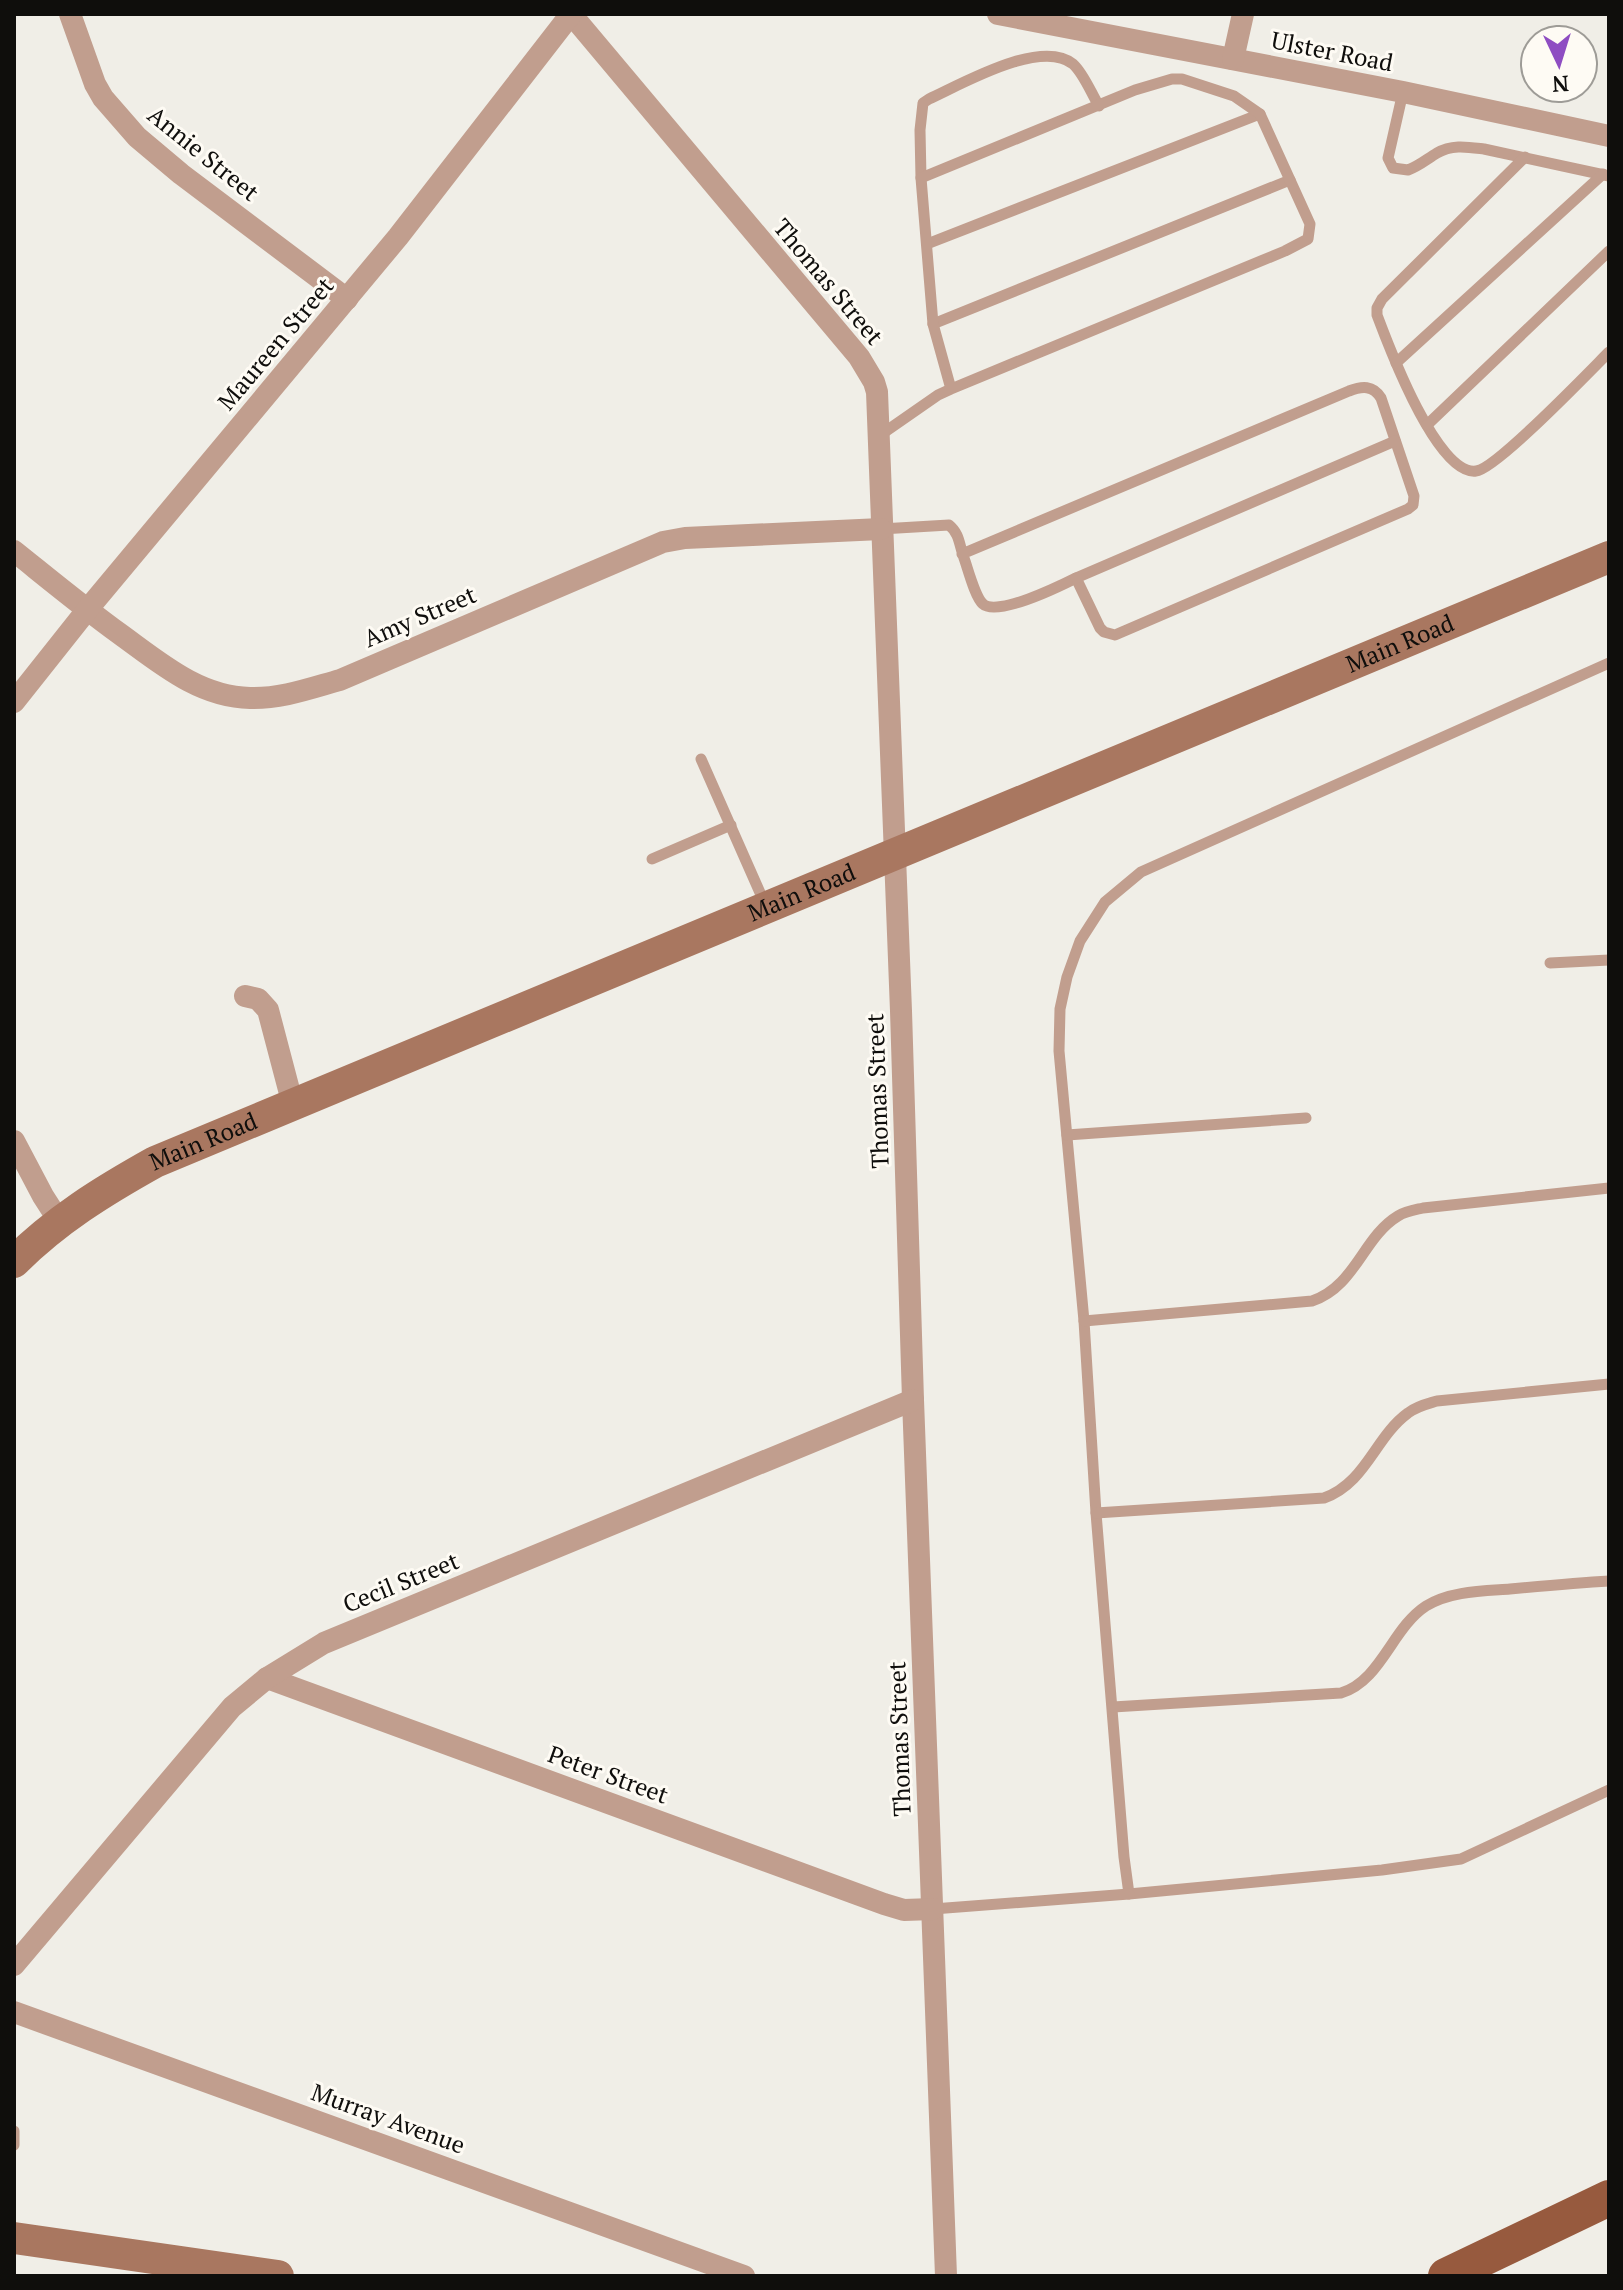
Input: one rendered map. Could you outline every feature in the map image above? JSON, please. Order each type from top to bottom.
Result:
[{"type":"main road","name":"Main Road","points":[[15,1259],[59,1221],[105,1189],[155,1162],[1609,557]]},
{"type":"main road","points":[[1446,2276],[1609,2198]]},
{"type":"main road","points":[[14,2238],[278,2276]]},
{"type":"street","name":"Annie Street","points":[[70,14],[95,84],[103,98],[137,137],[181,174],[347,299]]},
{"type":"street","name":"Maureen Street","points":[[14,702],[347,299],[571,14]]},
{"type":"street","name":"Thomas Street","points":[[571,14],[859,357],[874,382],[878,404],[946,2276]]},
{"type":"street","name":"Ulster Road","points":[[998,14],[1076,22],[1233,59],[1609,136]]},
{"type":"street","points":[[1233,59],[1243,14]]},
{"type":"street","name":"Amy Street","points":[[14,551],[169,671],[204,689],[252,699],[340,680],[663,542],[685,538],[881,529]]},
{"type":"street","points":[[245,996],[258,999],[268,1010],[293,1105]]},
{"type":"street","points":[[14,1141],[59,1221]]},
{"type":"street","name":"Cecil Street","points":[[14,1965],[232,1707],[267,1678],[324,1643],[913,1400]]},
{"type":"street","name":"Peter Street","points":[[267,1678],[884,1904],[904,1910],[933,1909]]},
{"type":"street","name":"Murray Avenue","points":[[14,2012],[744,2276]]},
{"type":"lane","points":[[951,389],[933,324],[921,178],[923,103],[1015,61],[1041,55],[1061,57],[1076,68],[1099,106]]},
{"type":"lane","points":[[879,436],[951,389],[1308,239],[1310,224],[1260,114],[1234,96],[1182,79],[1135,90],[921,178]]},
{"type":"lane","points":[[1403,92],[1388,158],[1393,168],[1408,170],[1440,151],[1454,147],[1484,149],[1606,175]]},
{"type":"lane","points":[[927,244],[1260,114]]},
{"type":"lane","points":[[1525,157],[1382,299],[1376,311],[1396,363],[1427,425],[1451,461],[1465,471],[1479,471],[1528,432],[1609,352]]},
{"type":"lane","points":[[1396,363],[1606,175]]},
{"type":"lane","points":[[933,324],[1290,180]]},
{"type":"lane","points":[[1427,425],[1609,251]]},
{"type":"lane","points":[[962,554],[1356,388],[1366,387],[1378,392],[1413,486],[1415,500],[1411,507],[1119,634],[1104,632],[1076,578]]},
{"type":"lane","points":[[881,529],[949,525],[957,534],[980,602],[988,607],[1000,608],[1047,591],[1395,441]]},
{"type":"lane","points":[[1129,1894],[1096,1513],[1084,1321],[1059,1051],[1060,1009],[1080,941],[1094,917],[1117,891],[1141,872],[1609,663]]},
{"type":"lane","points":[[701,759],[767,908]]},
{"type":"lane","points":[[652,859],[731,825]]},
{"type":"lane","points":[[1550,963],[1609,960]]},
{"type":"lane","points":[[1067,1135],[1306,1118]]},
{"type":"lane","points":[[1084,1321],[1312,1301],[1326,1297],[1340,1284],[1387,1224],[1405,1212],[1609,1188]]},
{"type":"lane","points":[[1096,1513],[1324,1498],[1348,1485],[1402,1418],[1419,1406],[1437,1401],[1609,1384]]},
{"type":"lane","points":[[1113,1707],[1341,1693],[1363,1682],[1410,1620],[1426,1606],[1442,1599],[1467,1593],[1609,1581]]},
{"type":"lane","points":[[933,1909],[1129,1894],[1382,1870],[1461,1859],[1609,1790]]},
{"type":"lane","points":[[14,2131],[14,2145]]}]
